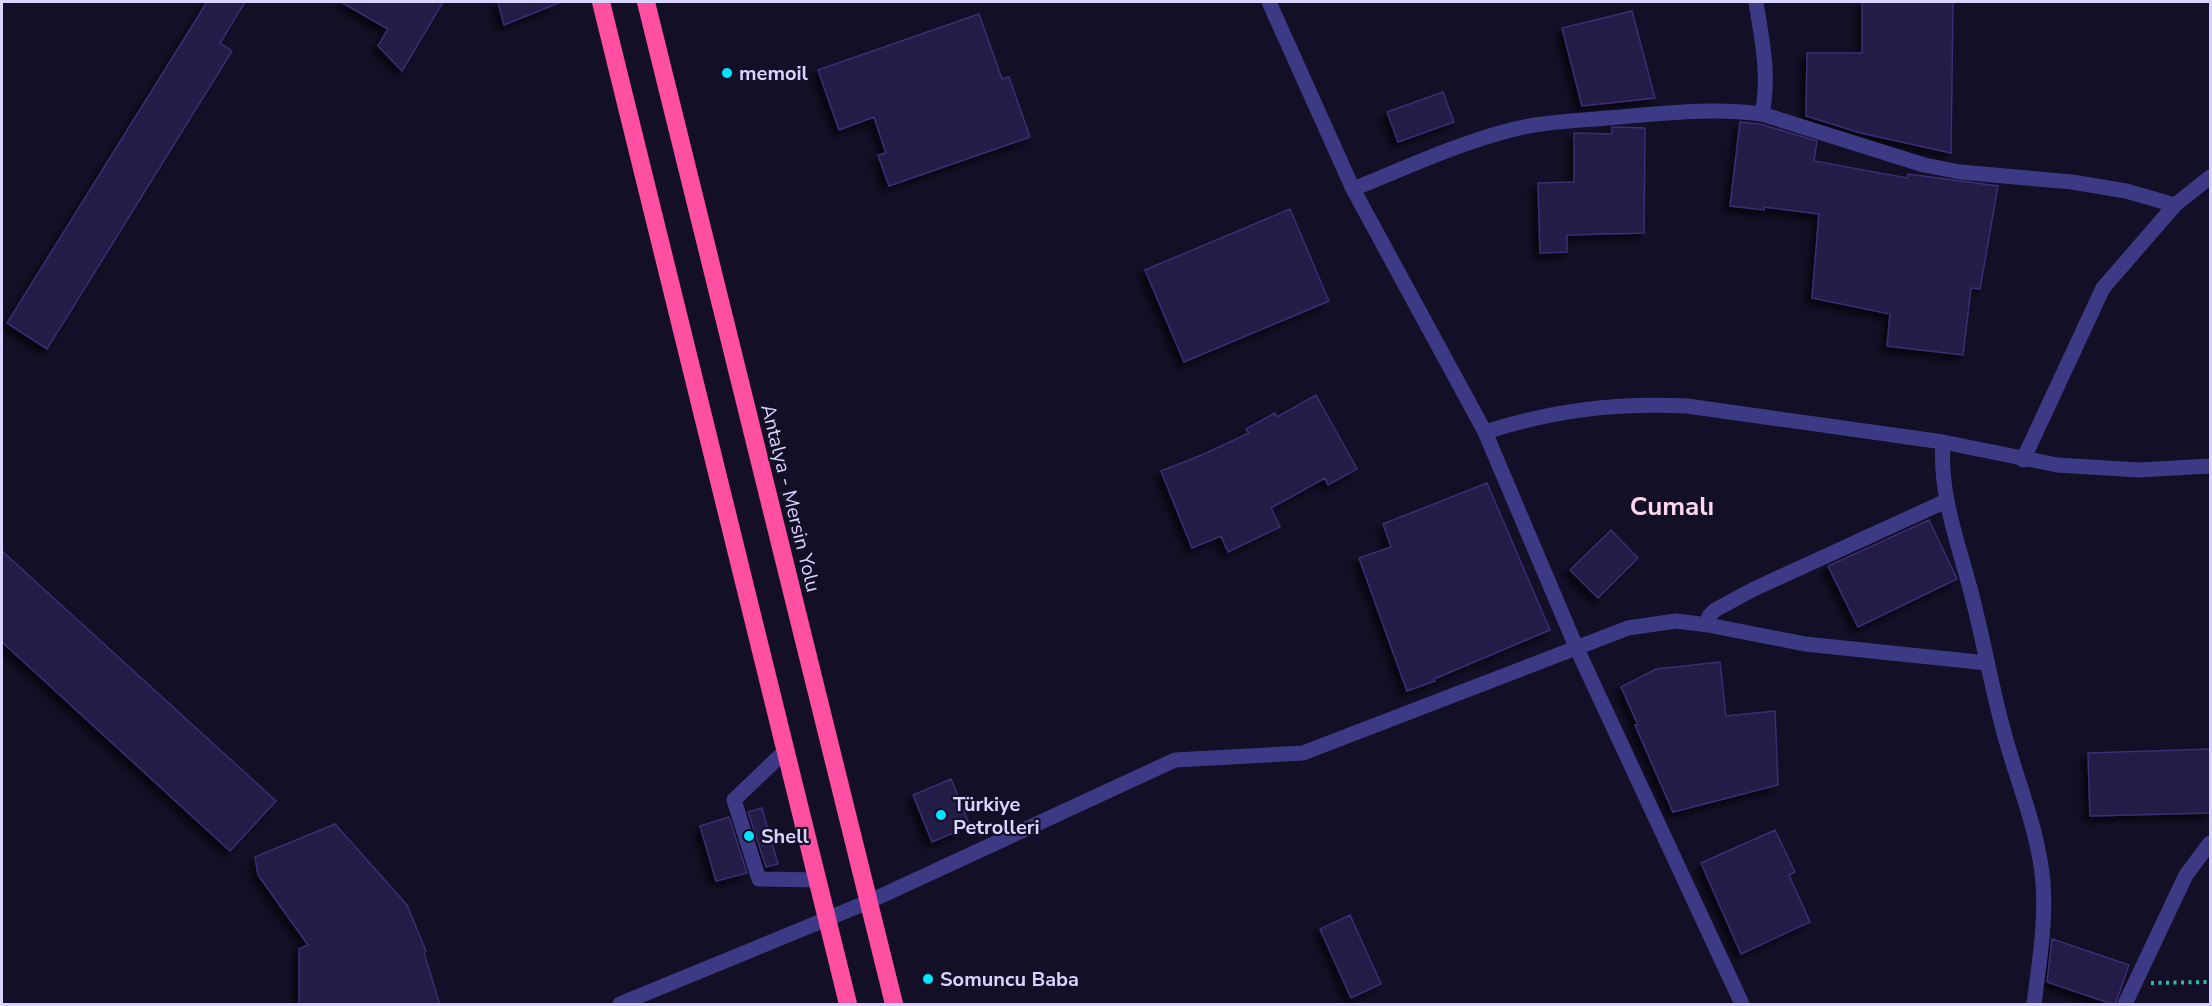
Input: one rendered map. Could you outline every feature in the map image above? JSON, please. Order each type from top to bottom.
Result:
[{"type":"highway","points":[[601,2],[848,1005]]},
{"type":"highway","name":"Antalya - Mersin Yolu","points":[[646,2],[894,1005]]},
{"type":"street","points":[[1269,2],[1353,189],[1485,432],[1577,649],[1742,1005]]},
{"type":"street","points":[[1756,2],[1767,72],[1762,114]]},
{"type":"street","points":[[1353,189],[1474,141],[1509,130],[1542,124],[1704,110],[1762,114],[1924,165],[1960,172],[2072,182],[2126,191],[2175,205]]},
{"type":"street","points":[[2023,460],[2103,288],[2175,205],[2211,177]]},
{"type":"street","points":[[1485,432],[1524,419],[1565,411],[1645,404],[1687,406],[1942,442],[2023,460],[2099,469],[2139,470],[2211,466]]},
{"type":"street","points":[[1942,442],[1946,501],[1971,592],[2003,729],[2036,845],[2043,880],[2044,914],[2034,1005]]},
{"type":"street","points":[[1708,625],[1709,616],[1715,610],[1754,588],[1946,501]]},
{"type":"street","points":[[620,1005],[868,902],[1175,760],[1303,753],[1628,628],[1676,621],[1805,644],[1988,663]]},
{"type":"street","points":[[785,751],[734,800],[759,879],[817,880]]},
{"type":"street","points":[[2125,1005],[2186,875],[2211,843]]},
{"type":"path","points":[[2135,983],[2211,982]]},
{"type":"building","points":[[207,2],[245,2],[220,43],[232,51],[47,349],[7,323]]},
{"type":"building","points":[[341,2],[443,2],[402,71],[378,46],[388,29]]},
{"type":"building","points":[[498,2],[561,2],[504,25]]},
{"type":"building","points":[[1862,2],[1953,2],[1951,153],[1861,133],[1806,116],[1807,53],[1862,53]]},
{"type":"building","points":[[1632,11],[1655,98],[1582,106],[1562,28]]},
{"type":"building","points":[[979,14],[1002,79],[1009,77],[1030,137],[889,186],[878,155],[886,153],[874,117],[839,130],[818,70]]},
{"type":"building","points":[[1443,92],[1454,122],[1398,142],[1387,112]]},
{"type":"building","points":[[1740,122],[1760,124],[1817,141],[1814,161],[1907,178],[1908,174],[1998,186],[1980,289],[1971,288],[1963,355],[1887,346],[1890,314],[1812,298],[1819,214],[1764,207],[1764,210],[1730,206]]},
{"type":"building","points":[[1612,127],[1645,128],[1644,233],[1567,235],[1567,252],[1540,253],[1538,183],[1574,182],[1574,133],[1612,134]]},
{"type":"building","points":[[1290,209],[1329,301],[1184,362],[1145,270]]},
{"type":"building","points":[[1316,395],[1357,469],[1328,485],[1325,478],[1271,508],[1280,527],[1228,552],[1221,536],[1192,548],[1161,471],[1249,433],[1246,429],[1275,413],[1277,417]]},
{"type":"building","points":[[1487,483],[1550,630],[1407,691],[1359,558],[1391,547],[1383,524]]},
{"type":"building","points":[[1929,520],[1957,579],[1858,627],[1828,566]]},
{"type":"building","points":[[1611,530],[1638,558],[1598,598],[1570,570]]},
{"type":"building","points":[[2,551],[276,801],[230,851],[2,642]]},
{"type":"building","points":[[1720,662],[1726,716],[1775,711],[1778,785],[1673,812],[1621,687],[1656,669]]},
{"type":"building","points":[[2211,749],[2211,813],[2090,816],[2088,753]]},
{"type":"building","points":[[951,779],[970,826],[932,842],[913,795]]},
{"type":"building","points":[[762,808],[778,864],[766,867],[748,812]]},
{"type":"building","points":[[729,817],[747,873],[716,881],[700,826]]},
{"type":"building","points":[[335,824],[407,905],[426,951],[424,953],[440,1005],[299,1005],[299,949],[308,945],[258,875],[255,857]]},
{"type":"building","points":[[1775,830],[1795,872],[1789,875],[1810,922],[1741,954],[1701,863]]},
{"type":"building","points":[[1350,915],[1381,984],[1351,998],[1320,929]]},
{"type":"building","points":[[2052,939],[2129,965],[2115,1005],[2047,982]]},
{"type":"place","name":"memoil","points":[[727,73]]},
{"type":"place","name":"Türkiye Petrolleri","points":[[941,815]]},
{"type":"place","name":"Shell","points":[[749,836]]},
{"type":"place","name":"Somuncu Baba","points":[[928,979]]},
{"type":"district","name":"Cumalı","points":[[1672,506]]}]
